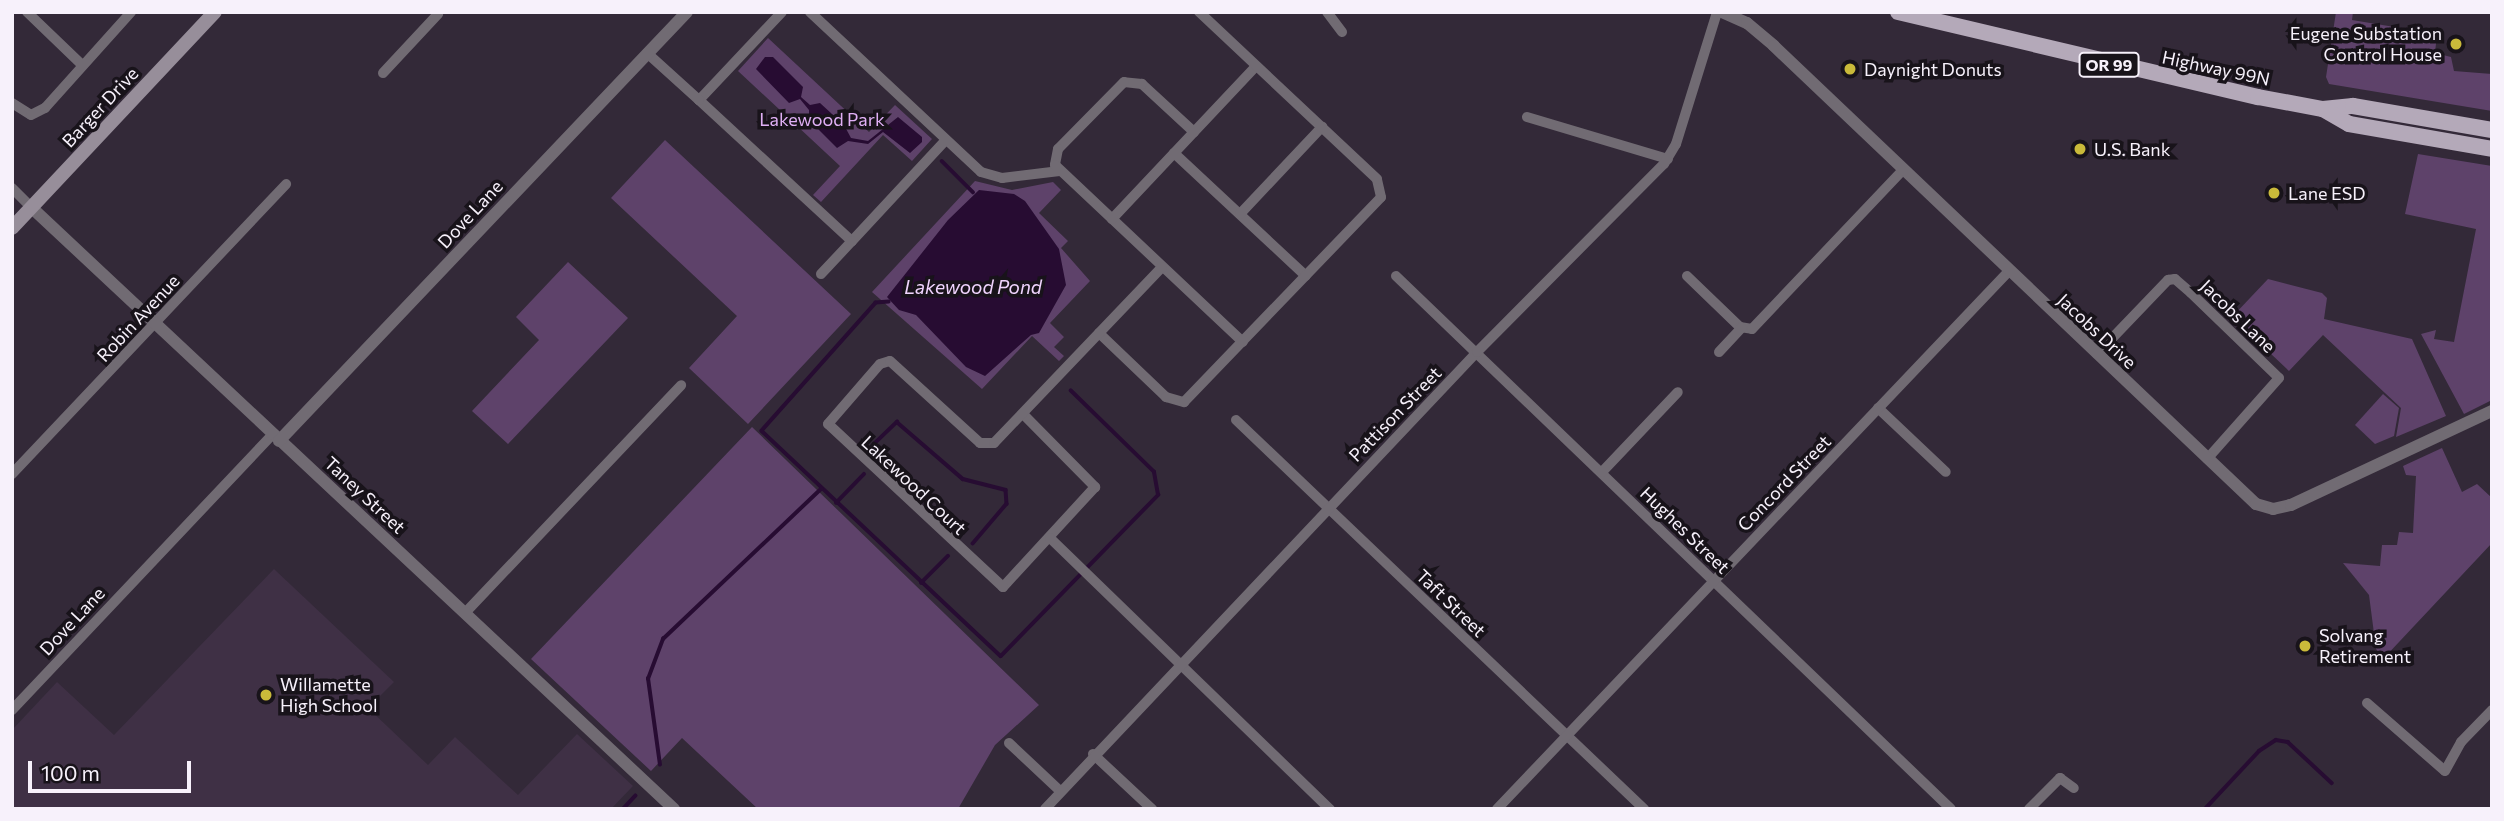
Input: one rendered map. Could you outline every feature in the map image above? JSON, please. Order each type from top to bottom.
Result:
[{"type":"main road","name":"Barger Drive","points":[[12,228],[215,12]]},
{"type":"main road","name":"Highway 99N","points":[[1898,12],[2122,68],[2323,109],[2353,106],[2492,130]]},
{"type":"main road","name":"Highway 99N","points":[[2323,109],[2348,124],[2492,149]]},
{"type":"street","points":[[27,12],[82,65]]},
{"type":"street","points":[[12,103],[24,113],[38,113],[131,12]]},
{"type":"street","name":"Dove Lane","points":[[12,710],[687,12]]},
{"type":"street","points":[[699,100],[782,12]]},
{"type":"street","points":[[810,12],[946,140],[989,176],[1060,171]]},
{"type":"street","points":[[1099,333],[1166,397],[1178,402],[1191,397],[1377,202],[1382,191],[1377,178],[1199,12]]},
{"type":"street","points":[[1327,12],[1342,32]]},
{"type":"street","name":"Pattison Street","points":[[1045,809],[1058,789],[1328,507],[1668,159],[1717,12]]},
{"type":"street","name":"Jacobs Drive","points":[[1722,12],[1758,32],[2256,505],[2280,508],[2385,464],[2492,411]]},
{"type":"street","points":[[383,73],[438,14]]},
{"type":"street","points":[[647,53],[852,241]]},
{"type":"street","points":[[1112,219],[1256,66]]},
{"type":"street","points":[[1194,132],[1142,84],[1124,82],[1058,149],[1054,159],[1060,171],[1243,342]]},
{"type":"street","points":[[1527,117],[1668,159]]},
{"type":"street","points":[[1240,214],[1322,127]]},
{"type":"street","points":[[821,274],[946,140]]},
{"type":"street","points":[[1174,153],[1306,276]]},
{"type":"street","points":[[1687,276],[1741,328],[1752,329],[1903,170]]},
{"type":"street","name":"Robin Avenue","points":[[12,474],[286,184]]},
{"type":"street","points":[[12,188],[32,208]]},
{"type":"street","name":"Taney Street","points":[[32,208],[674,809]]},
{"type":"street","name":"Lakewood Court","points":[[1023,414],[1095,484],[1092,494],[1000,586],[828,424],[884,360],[895,363],[985,445],[998,440],[1162,267]]},
{"type":"street","name":"Concord Street","points":[[1497,809],[2009,271]]},
{"type":"street","name":"Hughes Street","points":[[1396,276],[1951,809]]},
{"type":"street","name":"Jacobs Lane","points":[[2096,354],[2168,280],[2175,279],[2192,293],[2279,378],[2207,459]]},
{"type":"street","points":[[1719,352],[1741,328]]},
{"type":"street","points":[[465,613],[681,385]]},
{"type":"street","points":[[1602,472],[1678,392]]},
{"type":"street","points":[[1878,408],[1946,472]]},
{"type":"street","name":"Taft Street","points":[[1236,420],[1644,809]]},
{"type":"street","points":[[1050,538],[1330,809]]},
{"type":"street","points":[[2367,703],[2445,771],[2461,742],[2492,710]]},
{"type":"street","points":[[1009,743],[1058,789]]},
{"type":"street","points":[[1093,754],[1152,809]]},
{"type":"street","points":[[2029,809],[2060,778],[2074,788]]},
{"type":"shaded area","name":"Willamette High School","points":[[274,569],[394,682],[368,708],[428,765],[455,737],[518,795],[577,734],[633,786],[611,809],[12,809],[12,730],[57,682],[114,735]]},
{"type":"green space","points":[[2336,12],[2353,12],[2352,20],[2437,34],[2435,53],[2451,57],[2454,71],[2492,74],[2492,111],[2329,84],[2326,77]]},
{"type":"green space","name":"Lakewood Park","points":[[768,38],[869,132],[895,105],[932,139],[912,161],[883,135],[821,202],[813,195],[840,166],[738,71]]},
{"type":"green space","points":[[665,140],[851,314],[748,424],[689,368],[737,316],[611,198]]},
{"type":"green space","points":[[2418,154],[2492,166],[2492,400],[2464,414],[2421,334],[2436,330],[2434,339],[2454,342],[2476,229],[2405,214]]},
{"type":"green space","name":"Lakewood Pond","points":[[975,181],[1012,190],[1053,182],[1061,190],[1039,213],[1068,241],[1061,248],[1090,281],[1050,323],[1064,337],[1054,347],[1064,356],[1059,361],[1032,336],[982,389],[872,292]]},
{"type":"green space","points":[[568,262],[628,318],[508,444],[472,411],[539,340],[516,317]]},
{"type":"green space","points":[[2268,279],[2322,293],[2327,298],[2324,319],[2412,339],[2446,416],[2396,437],[2401,408],[2323,335],[2289,371],[2232,317]]},
{"type":"green space","points":[[2383,394],[2399,408],[2394,436],[2375,444],[2355,425]]},
{"type":"green space","points":[[752,427],[1039,705],[995,745],[958,809],[758,809],[682,738],[651,771],[531,659]]},
{"type":"green space","points":[[2442,448],[2462,492],[2477,484],[2492,498],[2492,543],[2384,658],[2376,649],[2369,595],[2343,563],[2380,566],[2382,545],[2397,545],[2399,532],[2413,533],[2416,476],[2406,475],[2403,466]]},
{"type":"water","points":[[765,57],[773,57],[803,87],[801,97],[810,105],[820,103],[844,125],[851,138],[868,141],[898,117],[922,137],[922,142],[910,153],[883,132],[868,144],[848,141],[837,148],[809,120],[809,110],[800,99],[789,103],[756,69]]},
{"type":"water","name":"Lakewood Pond","points":[[979,190],[1014,194],[1025,201],[1059,249],[1066,285],[1039,333],[1031,335],[985,376],[966,367],[916,315],[899,310],[887,297],[948,220]]},
{"type":"waterway","points":[[942,161],[973,192]]},
{"type":"waterway","points":[[889,302],[876,303],[762,431],[1001,656],[1158,495],[1154,472],[1071,391]]},
{"type":"waterway","points":[[874,444],[897,422],[963,479],[1006,490],[1007,504],[973,544]]},
{"type":"waterway","points":[[836,503],[864,474]]},
{"type":"waterway","points":[[660,765],[648,679],[663,639],[821,489]]},
{"type":"waterway","points":[[921,583],[948,556]]},
{"type":"waterway","points":[[2205,809],[2259,751],[2276,740],[2288,742],[2332,783]]},
{"type":"waterway","points":[[623,809],[635,796]]},
{"type":"place","name":"Eugene Substation Control House","points":[[2456,44]]},
{"type":"place","name":"Daynight Donuts","points":[[1850,69]]},
{"type":"place","name":"U.S. Bank","points":[[2080,149]]},
{"type":"place","name":"Lane ESD","points":[[2274,193]]},
{"type":"place","name":"Solvang Retirement","points":[[2305,646]]},
{"type":"place","name":"Willamette High School","points":[[266,695]]}]
